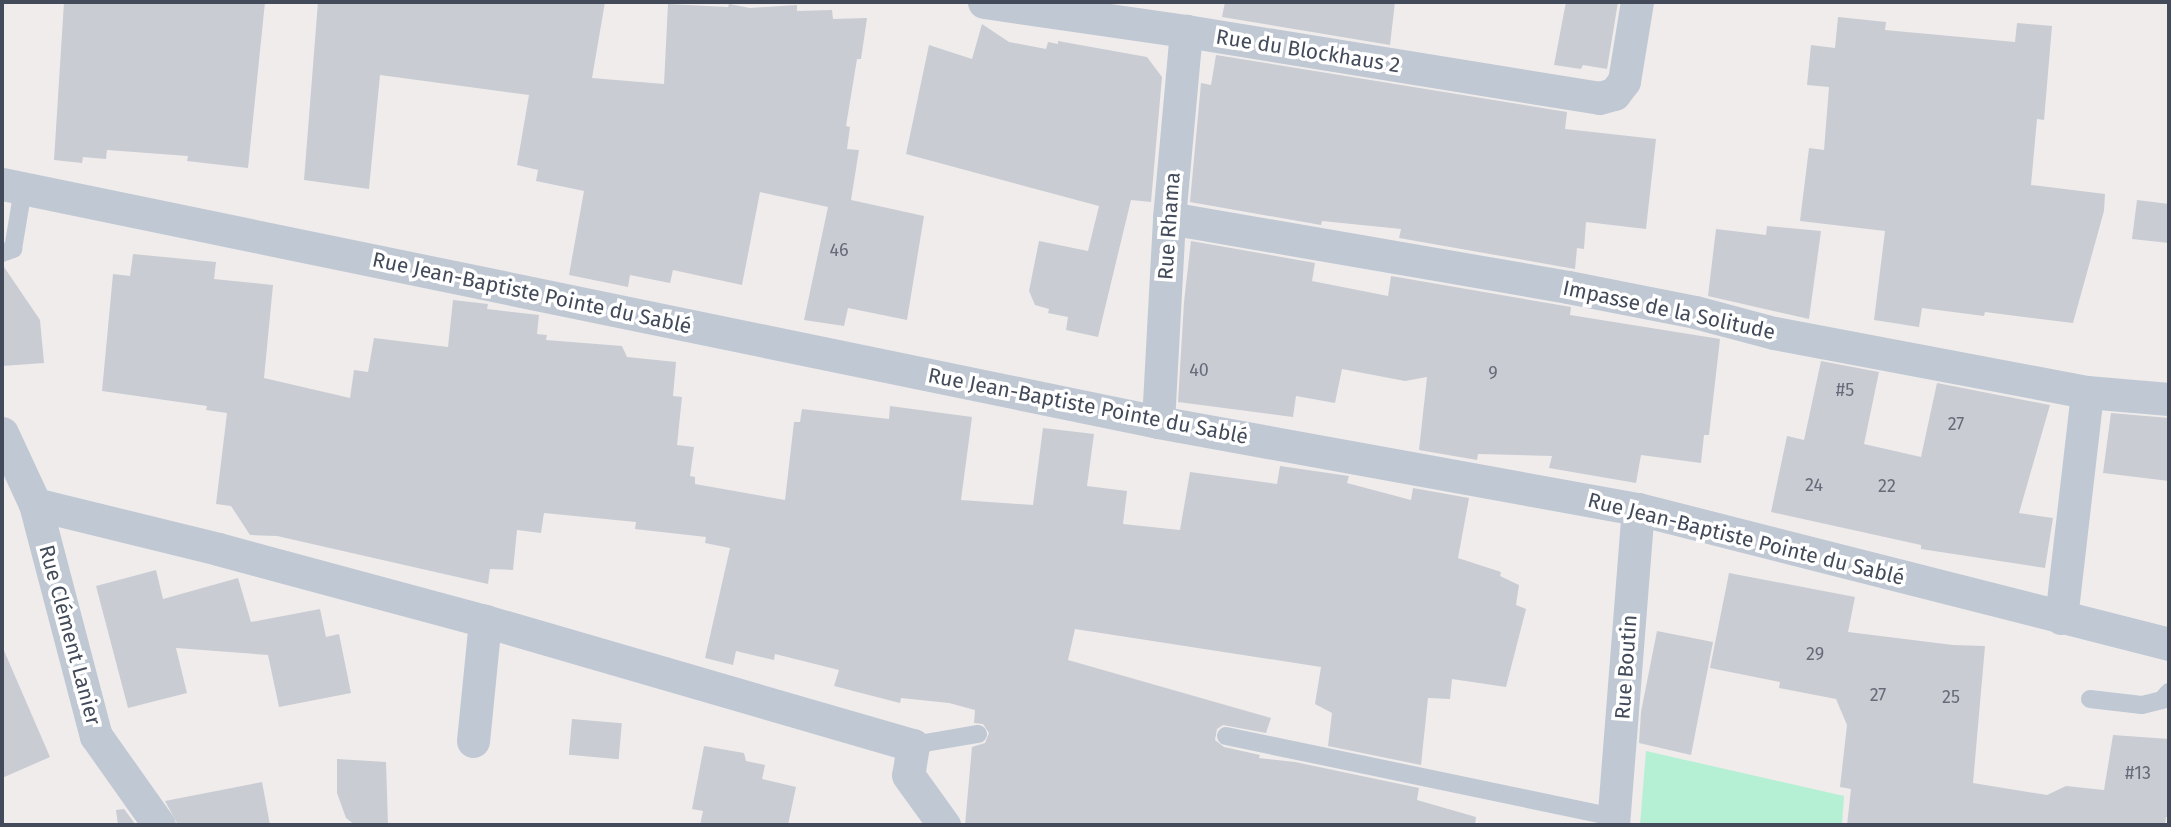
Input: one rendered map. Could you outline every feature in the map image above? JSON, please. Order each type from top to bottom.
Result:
[{"type":"street","name":"Rue du Blockhaus 2","points":[[984,2],[1186,31],[1599,99],[1615,94],[1624,81],[1637,2]]},
{"type":"street","name":"Rue Rhama","points":[[1158,422],[1169,218],[1186,31]]},
{"type":"street","name":"Rue Jean-Baptiste Pointe du Sablé","points":[[13,186],[1158,422],[1638,509],[2169,644]]},
{"type":"street","name":"Impasse de la Solitude","points":[[1169,218],[1568,287],[1695,312],[1774,333],[2087,392],[2169,399]]},
{"type":"street","points":[[2062,618],[2087,392]]},
{"type":"street","name":"Rue Clément Lanier","points":[[2,433],[35,504],[96,736],[159,825]]},
{"type":"street","points":[[35,504],[218,549],[485,621],[913,746],[908,775],[944,825]]},
{"type":"street","name":"Rue Boutin","points":[[1614,821],[1638,509]]},
{"type":"street","points":[[473,741],[485,621]]},
{"type":"lane","points":[[2,253],[13,249],[13,186]]},
{"type":"lane","points":[[2090,699],[2142,705],[2162,700],[2169,692]]},
{"type":"lane","points":[[913,746],[978,734]]},
{"type":"lane","points":[[1226,736],[1614,821]]},
{"type":"green space","points":[[1646,751],[1844,796],[1842,825],[1640,825]]},
{"type":"building","points":[[64,2],[265,2],[248,168],[187,161],[188,156],[107,150],[106,159],[83,157],[82,163],[54,160]]},
{"type":"building","points":[[318,2],[605,2],[592,78],[664,84],[668,4],[728,7],[729,4],[750,8],[797,5],[797,11],[832,10],[833,19],[867,18],[846,126],[850,127],[847,149],[859,150],[851,200],[924,216],[907,320],[848,308],[844,326],[804,320],[828,207],[760,192],[742,285],[673,270],[670,283],[630,275],[628,287],[569,275],[584,191],[536,181],[538,170],[517,165],[529,95],[380,75],[369,189],[304,180]]},
{"type":"building","points":[[1225,2],[1395,2],[1390,45],[1222,17]]},
{"type":"building","points":[[1566,2],[1618,2],[1607,69],[1583,65],[1581,69],[1554,65]]},
{"type":"building","points":[[1838,17],[1886,22],[1885,30],[2015,42],[2017,23],[2052,26],[2044,120],[2037,119],[2031,185],[2105,194],[2104,211],[2073,323],[1985,312],[1984,316],[1922,308],[1919,327],[1874,320],[1885,231],[1800,221],[1809,148],[1824,150],[1829,87],[1807,85],[1811,45],[1835,48]]},
{"type":"building","points":[[982,24],[1009,42],[1046,49],[1048,42],[1058,44],[1058,41],[1147,57],[1162,77],[1151,202],[1131,200],[1098,337],[1066,330],[1068,317],[1048,313],[1049,309],[1035,305],[1029,291],[1039,241],[1088,251],[1099,206],[906,154],[929,45],[972,59]]},
{"type":"building","points":[[1216,55],[1567,112],[1565,129],[1656,139],[1646,229],[1586,222],[1584,249],[1577,248],[1575,269],[1399,238],[1401,229],[1322,221],[1321,225],[1190,202],[1201,83],[1211,85]]},
{"type":"building","points":[[2137,200],[2169,204],[2169,243],[2132,239]]},
{"type":"building","points":[[1767,226],[1821,231],[1809,319],[1708,296],[1716,229],[1766,235]]},
{"type":"building","points":[[1191,241],[1315,263],[1312,281],[1388,296],[1391,276],[1571,307],[1570,315],[1720,339],[1709,435],[1704,435],[1701,463],[1641,455],[1636,483],[1549,468],[1552,456],[1478,454],[1477,460],[1419,450],[1427,377],[1405,381],[1342,369],[1335,403],[1296,396],[1293,417],[1178,402]]},
{"type":"building","points":[[133,254],[216,262],[214,279],[273,285],[264,378],[350,398],[354,370],[368,372],[374,338],[448,347],[453,300],[488,304],[487,309],[539,315],[537,334],[547,335],[546,340],[622,346],[627,357],[676,362],[673,396],[682,397],[677,445],[694,447],[690,476],[695,477],[695,484],[785,500],[794,422],[800,422],[802,409],[889,419],[890,406],[972,417],[961,500],[1033,505],[1043,428],[1094,434],[1087,486],[1127,491],[1123,524],[1180,530],[1190,472],[1277,484],[1280,466],[1349,476],[1347,483],[1411,500],[1413,488],[1469,498],[1458,558],[1501,572],[1500,576],[1519,585],[1516,605],[1526,609],[1506,687],[1452,679],[1450,699],[1428,698],[1421,765],[1328,746],[1332,713],[1315,704],[1321,667],[1075,629],[1068,660],[1271,718],[1266,733],[1223,725],[1217,729],[1215,740],[1224,747],[1260,755],[1259,758],[1295,762],[1419,788],[1417,800],[1476,817],[1475,825],[965,825],[972,747],[985,743],[989,733],[983,724],[974,723],[975,710],[949,703],[901,698],[900,703],[834,686],[839,670],[775,654],[774,660],[736,651],[733,665],[705,658],[730,548],[705,543],[706,537],[635,529],[636,522],[544,513],[541,533],[517,530],[513,570],[490,569],[488,584],[277,536],[250,535],[231,506],[216,504],[227,413],[206,410],[207,406],[102,391],[113,274],[130,276]]},
{"type":"building","points":[[2,264],[40,320],[44,363],[2,366]]},
{"type":"building","points":[[1821,361],[1879,372],[1864,444],[1921,457],[1937,383],[2050,405],[2019,513],[2053,518],[2045,568],[1921,549],[1921,545],[1771,512],[1787,436],[1804,440]]},
{"type":"building","points":[[2111,413],[2169,418],[2169,481],[2103,473]]},
{"type":"building","points":[[156,570],[163,599],[238,578],[251,622],[320,609],[326,637],[339,634],[351,693],[279,707],[268,655],[176,648],[187,693],[128,708],[96,586]]},
{"type":"building","points":[[1729,573],[1855,597],[1848,632],[1953,645],[1985,646],[1973,783],[2047,795],[2066,786],[2104,790],[2113,735],[2169,739],[2169,817],[2166,817],[2165,825],[1847,825],[1851,789],[1840,787],[1847,725],[1836,699],[1779,688],[1780,682],[1710,668]]},
{"type":"building","points":[[1657,631],[1713,642],[1691,755],[1639,743],[1641,712]]},
{"type":"building","points":[[2,646],[50,757],[2,778]]},
{"type":"building","points":[[572,719],[622,723],[619,759],[569,755]]},
{"type":"building","points":[[704,746],[744,753],[746,761],[765,765],[762,779],[796,787],[788,825],[700,825],[703,811],[692,809]]},
{"type":"building","points":[[337,759],[386,762],[388,825],[355,825],[346,818],[337,793]]},
{"type":"building","points":[[262,782],[270,825],[178,825],[165,801]]},
{"type":"building","points":[[124,809],[136,825],[118,825],[116,810]]}]
